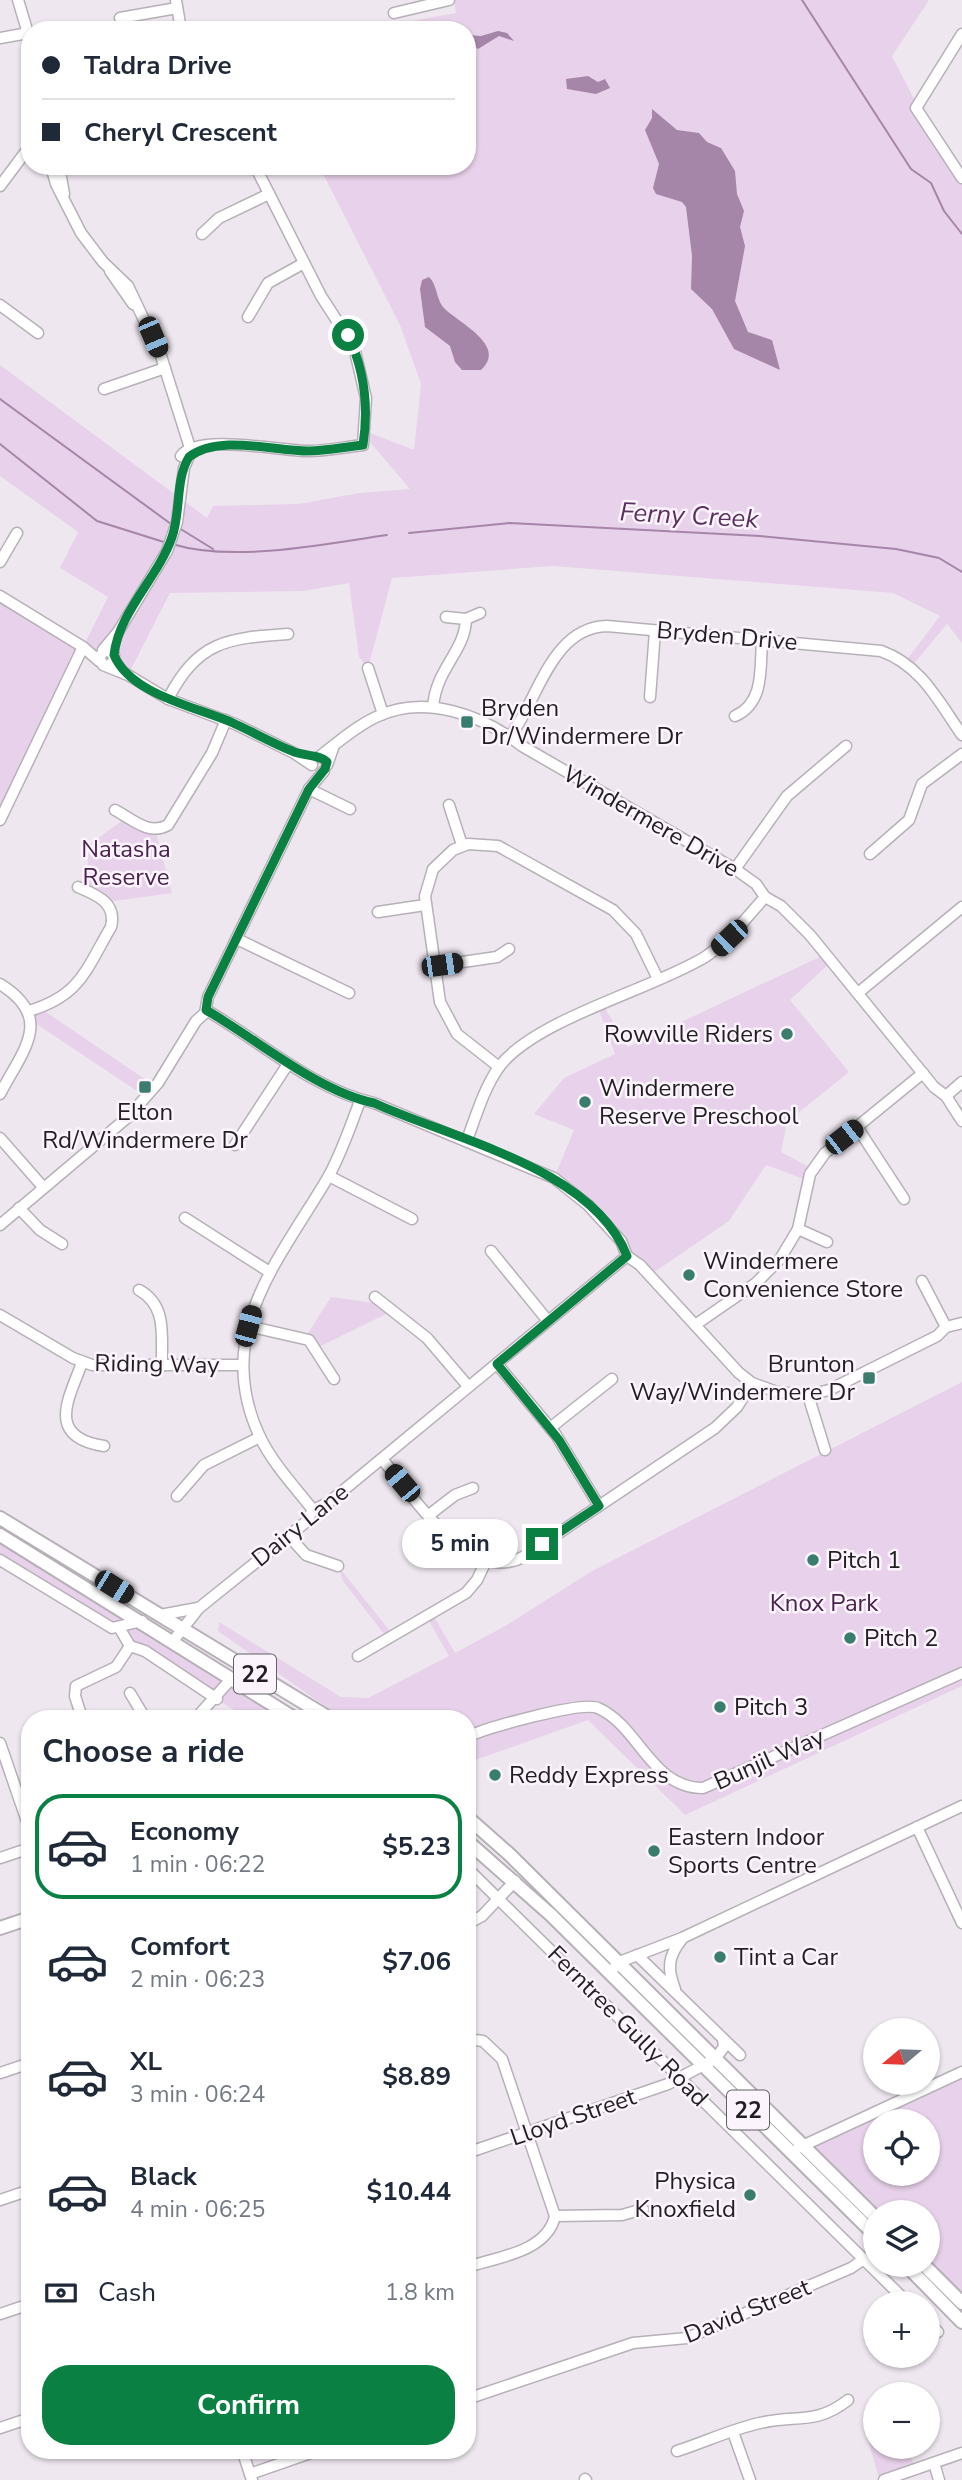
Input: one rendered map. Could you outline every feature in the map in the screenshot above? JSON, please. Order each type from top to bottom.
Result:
[{"type":"main road","name":"22","points":[[0,1518],[316,1710]]},
{"type":"main road","name":"22","points":[[0,1535],[282,1710]]},
{"type":"main road","name":"Ferntree Gully Road","points":[[476,1826],[619,1964],[792,2155],[863,2223]]},
{"type":"main road","name":"Ferntree Gully Road","points":[[476,1848],[515,1881],[609,1973],[802,2144],[863,2205]]},
{"type":"main road","points":[[0,1928],[21,1921]]},
{"type":"main road","points":[[918,2277],[960,2317]]},
{"type":"main road","points":[[936,2277],[962,2303]]},
{"type":"street","points":[[18,0],[24,21]]},
{"type":"street","points":[[394,13],[449,0]]},
{"type":"street","points":[[120,18],[177,4]]},
{"type":"street","points":[[962,34],[958,48],[916,108],[962,178]]},
{"type":"street","points":[[0,38],[21,37]]},
{"type":"street","points":[[1,182],[21,158]]},
{"type":"street","points":[[55,175],[81,233],[119,289],[144,319],[165,368],[189,450],[177,522],[161,562],[118,632],[107,657]]},
{"type":"street","points":[[61,175],[68,208]]},
{"type":"street","points":[[189,450],[260,445],[310,451],[363,445],[366,398],[358,359],[348,335],[321,296],[260,175]]},
{"type":"street","points":[[202,234],[219,218],[269,194]]},
{"type":"street","points":[[247,317],[268,283],[304,263]]},
{"type":"street","points":[[0,305],[38,333]]},
{"type":"street","points":[[104,388],[165,368]]},
{"type":"street","points":[[0,562],[18,533]]},
{"type":"street","points":[[0,596],[83,647],[107,657],[128,675],[168,699],[226,720],[319,764],[208,997],[206,1010],[196,1021],[158,1083],[128,1117],[88,1154],[43,1187],[0,1225]]},
{"type":"street","points":[[446,617],[466,619],[480,613]]},
{"type":"street","points":[[433,707],[435,686],[461,643],[466,619]]},
{"type":"street","name":"Bryden Drive","points":[[511,736],[560,651],[573,636],[596,626],[869,648],[895,656],[922,678],[962,735]]},
{"type":"street","points":[[650,697],[655,631]]},
{"type":"street","points":[[168,699],[187,667],[214,646],[242,637],[288,634]]},
{"type":"street","points":[[735,716],[749,708],[756,696],[762,639]]},
{"type":"street","points":[[0,820],[83,647]]},
{"type":"street","points":[[368,668],[383,714]]},
{"type":"street","name":"Windermere Drive","points":[[319,764],[335,745],[358,726],[383,714],[433,707],[463,714],[511,736],[522,746],[735,869],[756,884],[765,897],[777,902],[796,920],[936,1089],[946,1096],[962,1121]]},
{"type":"street","points":[[115,810],[148,829],[159,829],[168,825],[212,753],[226,720]]},
{"type":"street","points":[[735,869],[787,796],[846,746]]},
{"type":"street","points":[[870,855],[909,820],[922,784],[962,754]]},
{"type":"street","points":[[309,789],[350,809]]},
{"type":"street","points":[[449,805],[462,845]]},
{"type":"street","points":[[499,1067],[462,1040],[448,1023],[440,1002],[425,905],[426,887],[433,869],[446,855],[462,845],[498,846],[613,910],[636,934],[658,979]]},
{"type":"street","points":[[29,1011],[52,1004],[72,990],[111,926],[109,905],[78,887]]},
{"type":"street","points":[[467,1140],[499,1067],[538,1036],[718,948],[765,897]]},
{"type":"street","points":[[378,912],[425,905]]},
{"type":"street","points":[[858,993],[962,907]]},
{"type":"street","points":[[237,939],[349,993]]},
{"type":"street","points":[[435,966],[497,957],[509,950]]},
{"type":"street","points":[[0,984],[23,1000],[32,1021],[30,1037],[0,1094]]},
{"type":"street","points":[[206,1010],[288,1063],[349,1092],[360,1101],[374,1103],[467,1140],[540,1171],[566,1186],[605,1223],[622,1244],[627,1256],[640,1265],[728,1362],[752,1382],[777,1392],[808,1395],[838,1386],[937,1336],[946,1327],[962,1322]]},
{"type":"street","points":[[235,1145],[288,1063]]},
{"type":"street","points":[[695,1325],[763,1278],[785,1252],[798,1229],[810,1174],[817,1162],[923,1073]]},
{"type":"street","points":[[946,1096],[962,1082]]},
{"type":"street","points":[[313,1510],[260,1437],[248,1400],[243,1365],[248,1326],[268,1271],[329,1176],[360,1101]]},
{"type":"street","points":[[857,1127],[904,1199]]},
{"type":"street","points":[[0,1138],[43,1187]]},
{"type":"street","points":[[329,1176],[412,1219]]},
{"type":"street","points":[[19,1208],[40,1230],[62,1244]]},
{"type":"street","points":[[185,1218],[268,1271]]},
{"type":"street","points":[[798,1229],[827,1242]]},
{"type":"street","points":[[491,1251],[548,1321]]},
{"type":"street","name":"Dairy Lane","points":[[173,1641],[198,1608],[306,1522],[313,1510],[328,1503],[458,1397],[467,1385],[497,1364],[627,1256]]},
{"type":"street","points":[[922,1281],[946,1327]]},
{"type":"street","points":[[139,1290],[155,1301],[160,1313],[162,1366]]},
{"type":"street","points":[[375,1297],[427,1338],[467,1385]]},
{"type":"street","name":"Riding Way","points":[[0,1315],[82,1363],[110,1367],[243,1365]]},
{"type":"street","points":[[248,1326],[305,1338],[317,1348],[334,1379]]},
{"type":"street","points":[[82,1363],[65,1408],[64,1421],[73,1433],[91,1443],[104,1446]]},
{"type":"street","points":[[497,1364],[550,1429],[599,1506]]},
{"type":"street","points":[[550,1429],[612,1379]]},
{"type":"street","points":[[382,1459],[429,1515],[459,1545],[486,1561],[504,1563],[517,1560],[722,1422],[741,1401],[752,1382]]},
{"type":"street","points":[[808,1395],[825,1450]]},
{"type":"street","points":[[177,1496],[204,1465],[260,1437]]},
{"type":"street","points":[[429,1515],[455,1494],[473,1488]]},
{"type":"street","points":[[288,1535],[306,1555],[338,1566]]},
{"type":"street","points":[[0,1560],[110,1628],[120,1629],[142,1621]]},
{"type":"street","points":[[358,1656],[466,1593],[473,1586],[486,1561]]},
{"type":"street","name":"Dairy Lane","points":[[160,1615],[198,1608]]},
{"type":"street","points":[[120,1629],[130,1646],[145,1651],[217,1699]]},
{"type":"street","points":[[79,1710],[74,1693],[76,1686],[116,1667],[130,1646]]},
{"type":"street","name":"Bunjil Way","points":[[476,1734],[575,1707],[590,1706],[609,1716],[669,1778],[685,1786],[703,1788],[962,1673]]},
{"type":"street","points":[[205,1710],[217,1699],[232,1678]]},
{"type":"street","points":[[130,1693],[140,1710]]},
{"type":"street","points":[[0,1743],[21,1804]]},
{"type":"street","points":[[609,1973],[619,1964],[637,1955],[682,1938],[962,1806]]},
{"type":"street","points":[[917,1827],[962,1923]]},
{"type":"street","points":[[0,1858],[21,1851]]},
{"type":"street","name":"Ferntree Gully Road","points":[[476,1876],[863,2258]]},
{"type":"street","points":[[476,1920],[515,1881]]},
{"type":"street","points":[[677,1993],[669,1965],[673,1950],[682,1938]]},
{"type":"street","points":[[637,1955],[740,2055]]},
{"type":"street","name":"Ferntree Gully Road","points":[[710,2062],[724,2047],[723,2039]]},
{"type":"street","points":[[476,2040],[483,2040],[499,2054],[555,2216],[550,2231],[539,2242],[476,2264]]},
{"type":"street","name":"Lloyd Street","points":[[476,2150],[681,2078],[710,2062]]},
{"type":"street","points":[[0,2073],[21,2066]]},
{"type":"street","points":[[792,2155],[802,2144],[962,2072]]},
{"type":"street","points":[[0,2200],[21,2193]]},
{"type":"street","points":[[555,2216],[622,2215],[643,2209]]},
{"type":"street","name":"David Street","points":[[476,2396],[633,2343],[687,2338],[850,2268],[863,2260]]},
{"type":"street","name":"Ferntree Gully Road","points":[[882,2277],[896,2291]]},
{"type":"street","points":[[0,2314],[21,2307]]},
{"type":"street","points":[[677,2451],[761,2422],[807,2419],[835,2410],[848,2400]]},
{"type":"street","points":[[0,2428],[21,2421]]},
{"type":"street","points":[[733,2431],[750,2480]]},
{"type":"street","points":[[884,2480],[962,2453]]},
{"type":"street","points":[[245,2459],[251,2477],[296,2459]]},
{"type":"street","points":[[934,2463],[939,2480]]},
{"type":"green space","points":[[454,0],[929,0],[892,56],[917,105],[962,178],[962,643],[947,624],[911,667],[905,662],[940,616],[893,593],[553,566],[392,578],[368,668],[359,657],[349,583],[304,591],[170,593],[128,675],[114,655],[118,634],[99,650],[83,647],[108,597],[60,568],[78,532],[0,476],[0,365],[207,518],[213,506],[299,504],[359,493],[410,489],[364,435],[365,431],[414,450],[421,384],[400,325],[324,175],[476,175],[476,21],[412,21],[456,13]]},
{"type":"green space","points":[[0,596],[79,649],[0,819]]},
{"type":"green space","name":"Natasha Reserve","points":[[127,817],[155,829],[172,893],[107,902],[86,891],[89,845]]},
{"type":"green space","points":[[826,954],[832,961],[790,1000],[849,1072],[787,1122],[781,1152],[813,1169],[809,1181],[766,1165],[729,1221],[650,1275],[554,1178],[574,1130],[534,1114],[564,1078],[615,1054],[598,1007],[603,1005],[628,1047]]},
{"type":"green space","points":[[40,1008],[155,1086],[146,1097],[32,1021],[29,1011]]},
{"type":"green space","points":[[331,1297],[381,1304],[390,1312],[317,1348],[305,1338]]},
{"type":"green space","name":"Knox Park","points":[[962,1382],[962,1686],[685,1815],[588,1720],[476,1760],[476,1710],[331,1710],[218,1631],[219,1622],[341,1697],[368,1698],[449,1656],[426,1616],[432,1613],[455,1653],[507,1625],[592,1571]]},
{"type":"green space","points":[[0,1535],[280,1710],[234,1710],[130,1646],[120,1629],[0,1560]]},
{"type":"green space","points":[[338,1566],[393,1635],[388,1639],[343,1581]]},
{"type":"green space","points":[[962,2072],[962,2303],[939,2277],[940,2200],[863,2201],[802,2144],[863,2117],[863,2186],[940,2186],[940,2109],[880,2109],[911,2095],[940,2095],[940,2082]]},
{"type":"green space","points":[[874,2459],[912,2459],[914,2466],[879,2478]]},
{"type":"shaded area","points":[[498,31],[507,33],[514,41],[499,36],[478,49],[476,36]]},
{"type":"shaded area","points":[[588,76],[598,82],[605,79],[610,88],[596,94],[567,89],[566,79]]},
{"type":"shaded area","points":[[652,109],[677,130],[699,133],[707,142],[721,148],[735,171],[737,194],[744,211],[740,227],[745,246],[735,301],[748,332],[772,340],[780,370],[734,349],[712,309],[691,289],[692,256],[686,207],[682,202],[656,194],[653,188],[659,164],[645,130],[652,118]]},
{"type":"shaded area","points":[[429,277],[443,307],[477,334],[484,343],[489,352],[488,361],[481,370],[462,370],[455,362],[450,346],[425,327],[420,289],[422,280]]},
{"type":"waterway","points":[[802,0],[911,169],[931,183],[944,211],[962,234]]},
{"type":"waterway","points":[[0,399],[171,524]]},
{"type":"waterway","points":[[0,444],[97,521],[167,543]]},
{"type":"waterway","name":"Ferny Creek","points":[[409,533],[510,523],[760,536],[896,549],[939,558],[962,572]]},
{"type":"waterway","name":"Ferny Creek","points":[[179,528],[213,549]]},
{"type":"waterway","name":"Ferny Creek","points":[[172,544],[223,552],[250,552],[387,535]]},
{"type":"place","name":"Bryden Dr/Windermere Dr","points":[[467,722]]},
{"type":"place","name":"Rowville Riders","points":[[787,1034]]},
{"type":"place","name":"Elton Rd/Windermere Dr","points":[[145,1087]]},
{"type":"place","name":"Windermere Reserve Preschool","points":[[585,1102]]},
{"type":"place","name":"Windermere Convenience Store","points":[[689,1275]]},
{"type":"place","name":"Brunton Way/Windermere Dr","points":[[869,1378]]},
{"type":"place","name":"Pitch 1","points":[[813,1560]]},
{"type":"place","name":"Pitch 2","points":[[850,1638]]},
{"type":"place","name":"Pitch 3","points":[[720,1707]]},
{"type":"place","name":"Reddy Express","points":[[495,1775]]},
{"type":"place","name":"Eastern Indoor Sports Centre","points":[[654,1851]]},
{"type":"place","name":"Tint a Car","points":[[720,1957]]},
{"type":"place","name":"Physica Knoxfield","points":[[750,2195]]},
{"type":"route","points":[[348,335],[362,371],[365,387],[363,445],[310,451],[260,445],[224,447],[197,452],[189,457],[184,468],[178,516],[172,538],[161,562],[118,632],[114,655],[128,675],[168,699],[235,724],[295,753],[321,758],[327,762],[325,769],[309,789],[208,997],[206,1010],[288,1063],[349,1092],[360,1101],[374,1103],[554,1178],[589,1205],[624,1246],[627,1256],[497,1364],[559,1440],[599,1506],[542,1544]]}]
